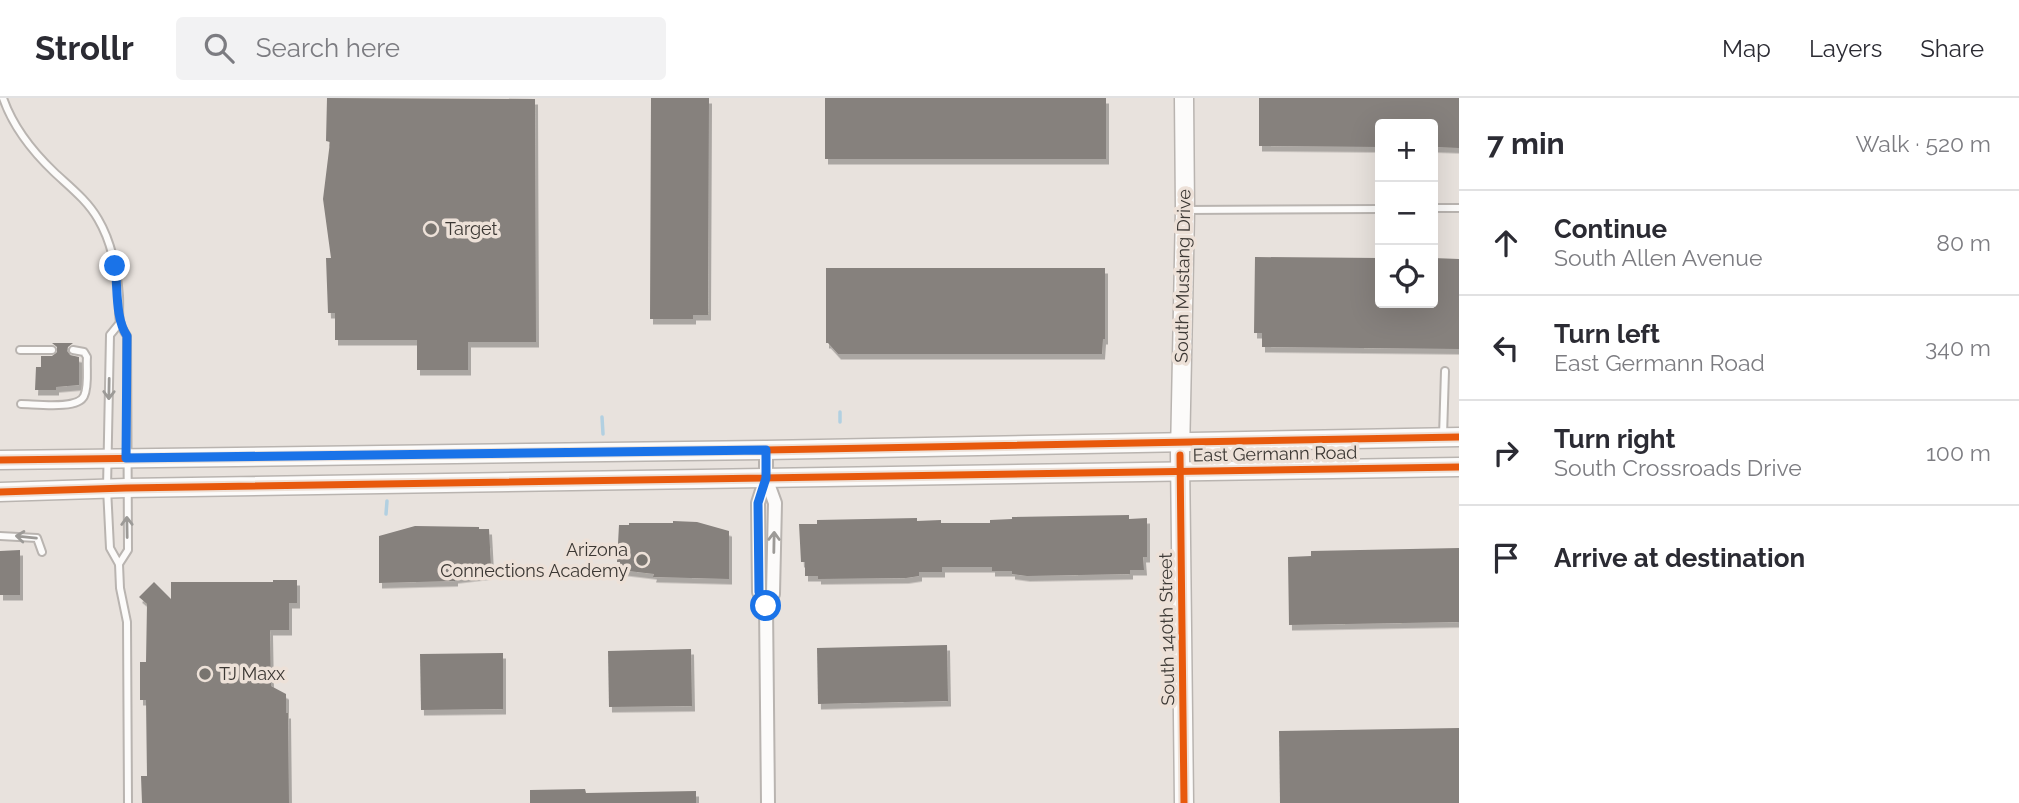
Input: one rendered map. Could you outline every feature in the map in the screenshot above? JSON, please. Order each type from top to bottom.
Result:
[{"type":"main road","name":"South Mustang Drive","points":[[1180,456],[1185,210],[1184,98]]},
{"type":"main road","name":"East Germann Road","points":[[0,492],[766,478],[1180,456],[1451,437]]},
{"type":"main road","name":"East Germann Road","points":[[0,460],[766,450],[1180,456],[1459,467]]},
{"type":"main road","name":"South 140th Street","points":[[1180,456],[1184,803]]},
{"type":"street","points":[[766,450],[766,478],[775,503],[774,594],[766,606],[768,803]]},
{"type":"lane","points":[[3,98],[21,137],[82,198],[98,219],[115,266],[119,297],[118,324],[110,335],[107,488],[110,548],[119,564],[120,587],[127,622],[128,803]]},
{"type":"lane","points":[[1438,208],[1459,208]]},
{"type":"lane","points":[[1185,210],[1375,209]]},
{"type":"lane","points":[[118,324],[127,336],[128,550],[119,564]]},
{"type":"lane","points":[[20,351],[52,350]]},
{"type":"lane","points":[[20,404],[74,404],[82,400],[86,393],[87,357],[84,352],[73,351]]},
{"type":"lane","points":[[1445,371],[1451,437]]},
{"type":"lane","points":[[0,536],[37,538],[42,552]]},
{"type":"building","name":"Target","points":[[327,98],[535,99],[536,342],[468,342],[468,370],[417,370],[417,340],[335,340],[335,313],[328,313],[326,258],[331,258],[323,199],[330,142],[326,141]]},
{"type":"building","points":[[651,98],[709,98],[708,315],[693,315],[693,319],[650,319]]},
{"type":"building","points":[[825,98],[1106,98],[1106,159],[825,159]]},
{"type":"building","points":[[1259,98],[1459,98],[1459,148],[1438,147],[1438,119],[1375,119],[1375,147],[1259,146]]},
{"type":"building","points":[[1255,257],[1375,258],[1375,308],[1438,308],[1438,258],[1459,259],[1459,349],[1262,347],[1262,333],[1254,333]]},
{"type":"building","points":[[826,268],[1105,268],[1105,339],[1102,354],[838,354],[826,343]]},
{"type":"building","points":[[52,343],[73,343],[67,351],[70,355],[79,357],[79,385],[56,387],[56,390],[35,390],[36,367],[41,367],[41,356],[52,356],[57,352],[57,347]]},
{"type":"building","points":[[1129,515],[1129,519],[1147,518],[1147,557],[1143,557],[1144,570],[1130,570],[1130,574],[1027,576],[1012,574],[1012,571],[992,571],[992,567],[942,567],[942,572],[919,572],[919,576],[906,578],[818,579],[818,576],[805,576],[805,562],[801,562],[799,524],[817,524],[817,520],[917,518],[917,521],[941,520],[941,523],[990,523],[990,520],[1012,517]]},
{"type":"building","points":[[697,522],[729,531],[729,579],[653,577],[654,574],[620,570],[620,562],[617,562],[619,525]]},
{"type":"building","points":[[415,526],[489,529],[491,566],[488,566],[488,574],[455,578],[455,581],[379,583],[379,536]]},
{"type":"building","points":[[1459,548],[1459,622],[1289,625],[1288,557],[1311,556],[1311,551]]},
{"type":"building","points":[[20,550],[20,595],[0,595],[0,551]]},
{"type":"building","points":[[297,580],[297,603],[289,603],[289,630],[270,630],[271,686],[286,694],[289,803],[142,803],[141,776],[147,776],[146,700],[140,700],[140,662],[146,662],[147,604],[139,597],[154,582],[171,599],[171,582]]},
{"type":"building","points":[[947,645],[948,701],[818,704],[817,648]]},
{"type":"building","points":[[691,649],[692,706],[609,707],[608,651]]},
{"type":"building","points":[[503,653],[503,709],[421,710],[420,654]]},
{"type":"building","points":[[1459,728],[1459,803],[1280,803],[1279,731]]},
{"type":"building","points":[[585,789],[586,793],[696,791],[696,803],[530,803],[530,790]]},
{"type":"waterway","points":[[840,412],[840,422]]},
{"type":"waterway","points":[[602,417],[603,434]]},
{"type":"waterway","points":[[386,514],[387,501]]},
{"type":"cycle path","points":[[0,460],[1459,437]]},
{"type":"cycle path","points":[[1180,455],[1184,803]]},
{"type":"cycle path","points":[[0,492],[1459,467]]},
{"type":"place","name":"Target","points":[[431,229]]},
{"type":"place","name":"Arizona Connections Academy","points":[[642,560]]},
{"type":"place","name":"TJ Maxx","points":[[205,674]]},
{"type":"route","points":[[115,266],[119,297],[118,324],[127,336],[126,458],[766,450],[766,478],[758,503],[759,592],[766,606]]}]
